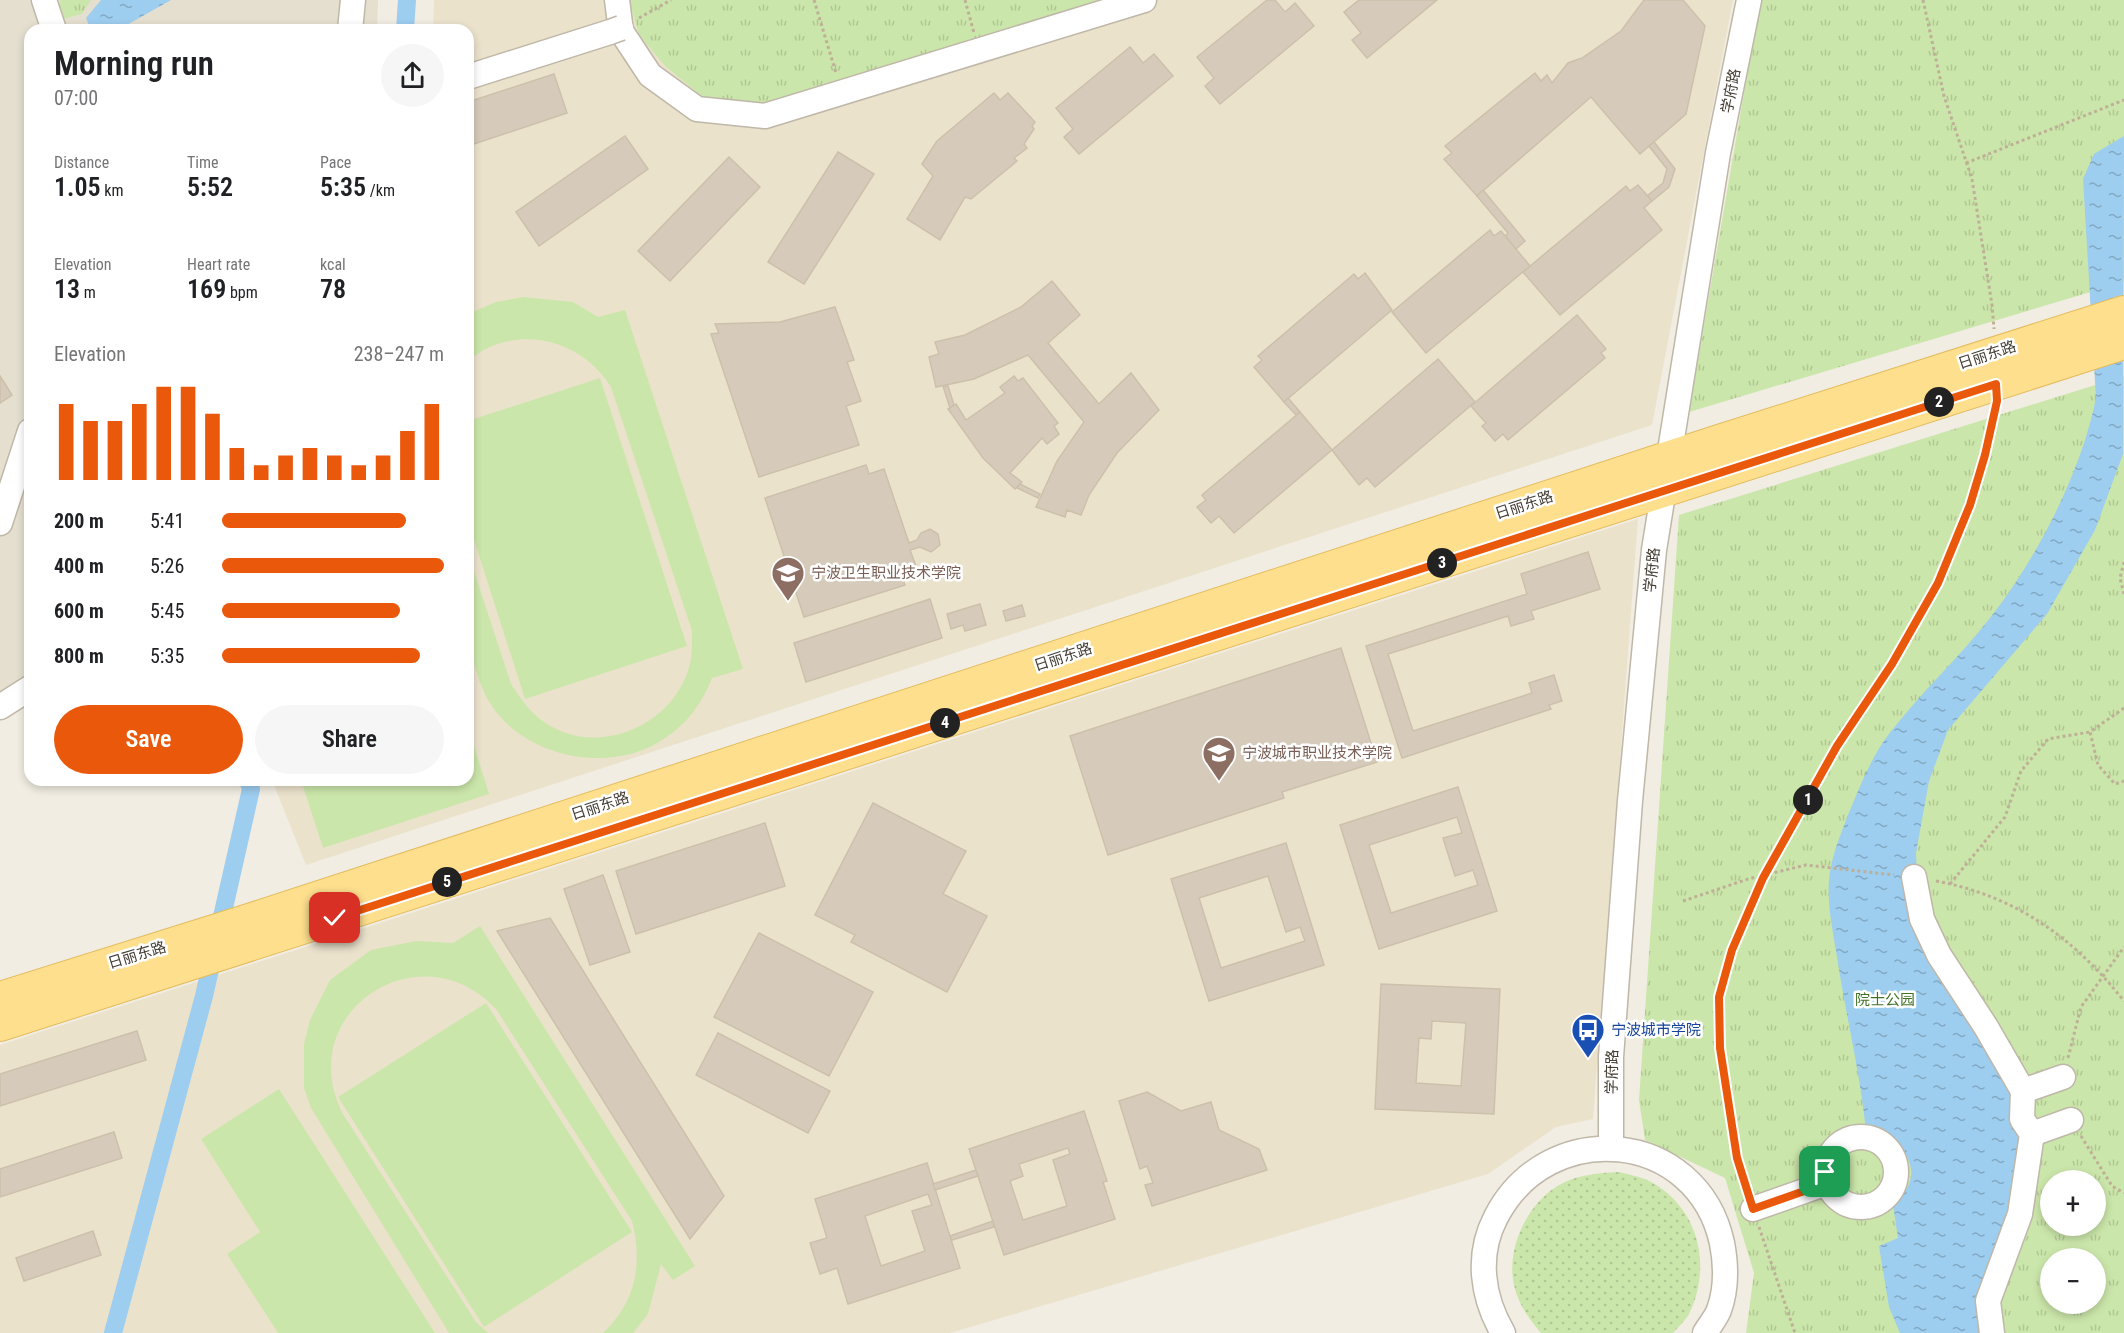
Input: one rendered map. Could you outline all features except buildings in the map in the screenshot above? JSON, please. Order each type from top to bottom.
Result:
[{"type":"main road","name":"日丽东路","points":[[250,932],[1663,492],[1996,384],[2124,312]]},
{"type":"main road","name":"日丽东路","points":[[0,1025],[186,953],[1669,458],[1995,353],[2124,343]]},
{"type":"main road","name":"日丽东路","points":[[0,998],[186,953]]},
{"type":"street","points":[[24,0],[29,0]]},
{"type":"street","points":[[44,0],[52,24]]},
{"type":"street","points":[[350,24],[352,0]]},
{"type":"street","points":[[617,0],[621,30],[650,75],[697,109],[765,116],[1144,0]]},
{"type":"street","name":"学府路","points":[[1611,1147],[1611,1057],[1630,801],[1654,550],[1718,153],[1749,0]]},
{"type":"street","points":[[474,75],[616,30]]},
{"type":"street","points":[[1,518],[24,449]]},
{"type":"street","points":[[0,707],[24,692]]},
{"type":"street","points":[[1908,876],[1922,919],[1939,955],[1986,1027],[2023,1091],[2022,1119],[2032,1134],[2020,1214],[1988,1301],[1992,1333]]},
{"type":"street","points":[[2023,1091],[2063,1077]]},
{"type":"street","points":[[2032,1134],[2071,1120]]},
{"type":"street","points":[[1503,1333],[1490,1311],[1483,1271],[1488,1232],[1507,1196],[1535,1168],[1572,1151],[1611,1147],[1655,1158],[1692,1183],[1717,1221],[1726,1265],[1719,1310],[1705,1333]]},
{"type":"street","points":[[1753,1209],[1827,1183]]},
{"type":"path","points":[[616,30],[671,0]]},
{"type":"path","points":[[814,0],[842,92]]},
{"type":"path","points":[[965,0],[980,50]]},
{"type":"path","points":[[1923,0],[1944,96],[1972,179],[1992,305],[1995,353]]},
{"type":"path","points":[[1966,163],[2124,100]]},
{"type":"path","points":[[1795,1333],[1737,1158],[1720,1048],[1719,997],[1732,950],[1765,875],[1837,746],[1892,664],[1938,583],[1970,505],[1985,455],[1997,401],[1996,384]]},
{"type":"path","points":[[2124,562],[2120,578],[2124,594]]},
{"type":"path","points":[[1950,884],[2004,817],[2021,771],[2048,739],[2090,732],[2124,708]]},
{"type":"path","points":[[2090,732],[2098,765],[2115,784],[2124,781]]},
{"type":"path","points":[[1683,901],[1765,875],[1806,866],[1908,876],[1971,888],[2017,908],[2061,936],[2103,974],[2124,1001]]},
{"type":"path","points":[[2063,1077],[2081,1006],[2124,947]]},
{"type":"path","points":[[2071,1120],[2112,1186],[2124,1193]]},
{"type":"shaded area","points":[[0,0],[378,0],[377,24],[24,24],[24,705],[0,721]]},
{"type":"shaded area","name":"宁波卫生职业技术学院","points":[[434,0],[1733,0],[1652,425],[306,865],[274,786],[474,786],[474,24],[433,24]]},
{"type":"shaded area","name":"宁波城市职业技术学院","points":[[1638,519],[1593,1119],[1556,1127],[1488,1174],[950,1333],[0,1333],[0,1045]]},
{"type":"green space","points":[[60,0],[91,0],[82,14],[59,20]]},
{"type":"green space","points":[[629,0],[1107,0],[764,105],[704,98],[665,66],[639,35]]},
{"type":"green space","points":[[1760,0],[2124,0],[2124,282],[1689,412]]},
{"type":"green space","points":[[523,297],[573,302],[598,317],[625,310],[743,669],[712,678],[704,696],[681,726],[665,738],[642,750],[617,757],[591,758],[564,754],[539,745],[517,732],[498,714],[484,692],[477,675],[474,662],[474,571],[511,684],[524,703],[540,719],[562,731],[585,737],[609,736],[632,730],[652,718],[670,702],[683,682],[691,659],[692,631],[611,387],[598,370],[582,357],[565,347],[546,341],[526,339],[506,342],[486,349],[474,357],[474,311],[496,302]]},
{"type":"green space","name":"院士公园","points":[[2124,376],[2124,1333],[1746,1333],[1754,1273],[1725,1178],[1645,1140],[1639,1100],[1679,515]]},
{"type":"green space","points":[[600,378],[687,646],[525,699],[474,540],[474,419]]},
{"type":"green space","points":[[474,746],[489,794],[323,848],[303,786],[474,786]]},
{"type":"green space","points":[[480,926],[695,1266],[673,1280],[661,1264],[648,1314],[633,1333],[603,1333],[623,1308],[634,1281],[637,1252],[632,1221],[496,1009],[465,986],[432,977],[400,980],[371,993],[348,1015],[334,1044],[331,1077],[343,1114],[476,1322],[488,1333],[449,1333],[311,1108],[304,1088],[304,1044],[310,1020],[330,980],[371,950],[416,941],[453,943]]},
{"type":"green space","points":[[486,1003],[632,1232],[484,1327],[338,1097]]},
{"type":"green space","points":[[279,1089],[435,1333],[278,1333],[227,1254],[260,1232],[201,1139]]},
{"type":"green space","points":[[1619,1172],[1645,1179],[1663,1190],[1688,1218],[1696,1236],[1700,1254],[1697,1293],[1690,1312],[1673,1333],[1541,1333],[1518,1299],[1512,1272],[1516,1244],[1527,1217],[1545,1195],[1563,1183],[1578,1177]]},
{"type":"water","points":[[101,0],[171,0],[129,24],[88,24],[86,18]]},
{"type":"water","points":[[2124,136],[2123,454],[2095,530],[2047,614],[1948,730],[1929,781],[1916,853],[1918,902],[2011,1068],[2029,1154],[1992,1333],[1900,1333],[1889,1307],[1879,1246],[1898,1238],[1893,1205],[1907,1189],[1911,1177],[1910,1163],[1893,1138],[1881,1131],[1866,1131],[1831,918],[1830,871],[1848,815],[1877,753],[1901,719],[1978,633],[2007,594],[2055,514],[2080,456],[2096,398],[2083,179],[2094,154]]},
{"type":"waterway","points":[[405,24],[407,0]]},
{"type":"waterway","points":[[113,1333],[204,996],[250,786]]},
{"type":"place","name":"宁波卫生职业技术学院","points":[[788,602]]},
{"type":"place","name":"宁波城市职业技术学院","points":[[1219,782]]},
{"type":"place","name":"宁波城市学院","points":[[1588,1059]]},
{"type":"route","points":[[335,918],[1996,384],[1997,401],[1985,455],[1970,505],[1938,583],[1892,664],[1837,746],[1802,813],[1763,878],[1732,950],[1719,997],[1720,1048],[1726,1097],[1737,1158],[1753,1209],[1827,1183],[1825,1172]]}]
